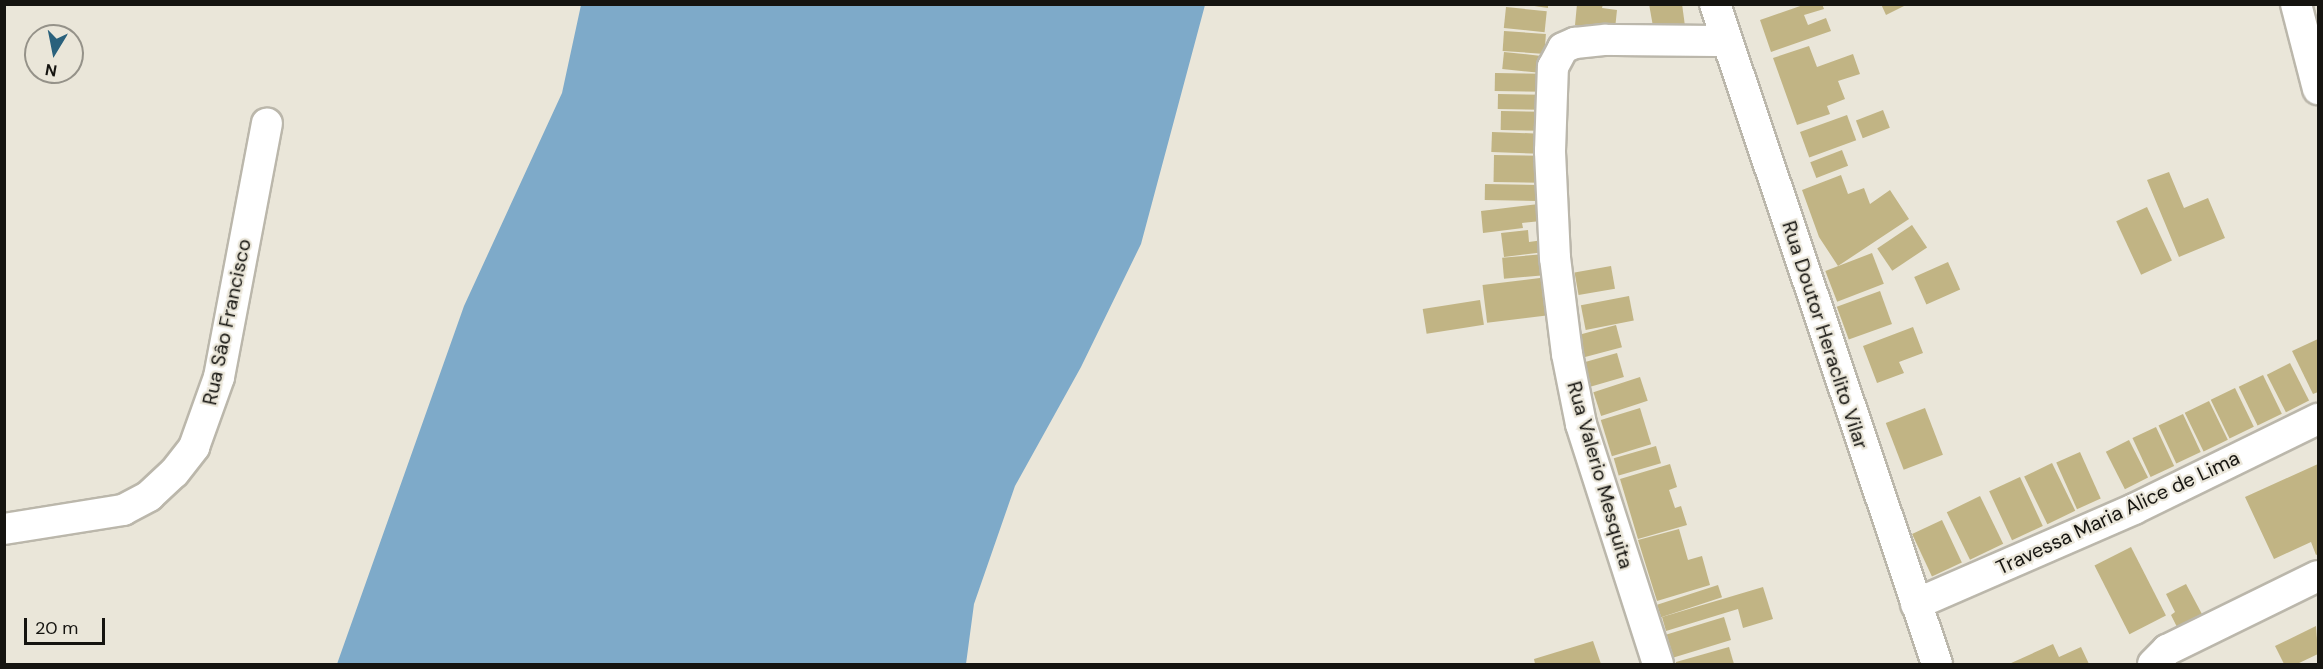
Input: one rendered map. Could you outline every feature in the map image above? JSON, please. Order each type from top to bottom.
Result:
[{"type":"street","name":"Rua Doutor Heraclito Vilar","points":[[1715,4],[1725,41],[1937,664]]},
{"type":"street","points":[[2296,4],[2319,89]]},
{"type":"street","name":"Rua Valerio Mesquita","points":[[1658,664],[1581,424],[1567,354],[1554,246],[1550,151],[1553,67],[1563,48],[1575,43],[1628,40],[1725,41]]},
{"type":"street","name":"Rua Sâo Francisco","points":[[4,529],[123,510],[149,496],[174,473],[194,447],[219,377],[267,123]]},
{"type":"street","name":"Travessa Maria Alice de Lima","points":[[1916,604],[2134,509],[2319,419]]},
{"type":"street","points":[[2153,664],[2167,650],[2319,576]]},
{"type":"water","points":[[581,5],[1205,5],[1141,244],[1081,367],[1015,486],[974,604],[966,664],[337,664],[464,306],[562,93]]},
{"type":"building","points":[[1520,4],[1548,4],[1548,8]]},
{"type":"building","points":[[1577,4],[1603,4],[1602,8],[1617,10],[1615,29],[1575,25]]},
{"type":"building","points":[[1649,4],[1682,4],[1685,26],[1654,32]]},
{"type":"building","points":[[1806,4],[1822,4],[1824,9],[1804,15],[1808,25],[1826,18],[1831,31],[1771,52],[1760,20]]},
{"type":"building","points":[[1881,4],[1908,4],[1886,15]]},
{"type":"building","points":[[1506,7],[1547,11],[1545,32],[1504,28]]},
{"type":"building","points":[[1504,31],[1546,34],[1545,54],[1503,51]]},
{"type":"building","points":[[1809,46],[1817,67],[1853,54],[1860,74],[1838,81],[1845,99],[1827,106],[1830,114],[1797,125],[1773,58]]},
{"type":"building","points":[[1504,52],[1544,56],[1542,73],[1502,69]]},
{"type":"building","points":[[1495,73],[1542,74],[1542,92],[1495,91]]},
{"type":"building","points":[[1498,94],[1542,95],[1542,110],[1498,109]]},
{"type":"building","points":[[1883,110],[1890,128],[1863,138],[1856,120]]},
{"type":"building","points":[[1501,111],[1541,112],[1541,131],[1501,130]]},
{"type":"building","points":[[1847,115],[1856,140],[1809,157],[1800,132]]},
{"type":"building","points":[[1492,132],[1540,134],[1539,154],[1491,152]]},
{"type":"building","points":[[1842,150],[1848,166],[1816,178],[1810,162]]},
{"type":"building","points":[[1494,155],[1540,156],[1540,183],[1494,182]]},
{"type":"building","points":[[2169,172],[2184,208],[2208,198],[2225,238],[2179,257],[2147,180]]},
{"type":"building","points":[[1841,175],[1848,194],[1864,188],[1870,204],[1890,190],[1909,219],[1838,266],[1819,237],[1802,190]]},
{"type":"building","points":[[1485,184],[1539,185],[1539,201],[1485,200]]},
{"type":"building","points":[[1539,204],[1541,221],[1522,223],[1523,228],[1483,233],[1481,211]]},
{"type":"building","points":[[2147,207],[2172,260],[2141,275],[2116,221]]},
{"type":"building","points":[[1912,225],[1927,247],[1892,271],[1877,248]]},
{"type":"building","points":[[1528,230],[1529,242],[1543,240],[1545,252],[1504,257],[1501,233]]},
{"type":"building","points":[[1872,253],[1884,284],[1837,302],[1825,271]]},
{"type":"building","points":[[1545,254],[1547,275],[1504,279],[1502,258]]},
{"type":"building","points":[[1948,262],[1960,289],[1926,304],[1914,277]]},
{"type":"building","points":[[1611,266],[1615,289],[1579,295],[1575,272]]},
{"type":"building","points":[[1548,277],[1553,315],[1487,323],[1482,285]]},
{"type":"building","points":[[1880,291],[1892,324],[1849,340],[1837,307]]},
{"type":"building","points":[[1629,296],[1634,321],[1586,330],[1581,305]]},
{"type":"building","points":[[1480,300],[1484,325],[1427,334],[1423,309]]},
{"type":"building","points":[[1616,325],[1622,347],[1581,358],[1575,336]]},
{"type":"building","points":[[1913,327],[1923,353],[1899,362],[1904,373],[1877,383],[1863,346]]},
{"type":"building","points":[[2318,339],[2318,392],[2313,394],[2292,351]]},
{"type":"building","points":[[1617,353],[1624,377],[1591,386],[1584,362]]},
{"type":"building","points":[[2290,363],[2309,400],[2286,412],[2267,375]]},
{"type":"building","points":[[2263,375],[2282,414],[2258,425],[2239,387]]},
{"type":"building","points":[[1640,377],[1648,401],[1601,416],[1593,392]]},
{"type":"building","points":[[2235,388],[2254,427],[2230,438],[2211,400]]},
{"type":"building","points":[[2209,401],[2228,440],[2204,451],[2185,413]]},
{"type":"building","points":[[1640,408],[1651,444],[1612,456],[1601,420]]},
{"type":"building","points":[[1925,408],[1943,455],[1904,470],[1886,423]]},
{"type":"building","points":[[2183,414],[2201,452],[2176,463],[2159,425]]},
{"type":"building","points":[[2156,427],[2174,466],[2151,477],[2132,438]]},
{"type":"building","points":[[2129,440],[2148,477],[2125,489],[2106,452]]},
{"type":"building","points":[[1656,446],[1661,463],[1619,475],[1614,458]]},
{"type":"building","points":[[2080,452],[2101,499],[2077,509],[2056,463]]},
{"type":"building","points":[[2052,463],[2075,511],[2047,524],[2024,477]]},
{"type":"building","points":[[1670,464],[1677,487],[1669,490],[1675,508],[1681,506],[1687,525],[1638,539],[1620,479]]},
{"type":"building","points":[[2318,464],[2318,554],[2316,555],[2311,542],[2274,559],[2245,497]]},
{"type":"building","points":[[2020,477],[2043,526],[2012,540],[1989,491]]},
{"type":"building","points":[[1980,496],[2003,544],[1970,560],[1947,512]]},
{"type":"building","points":[[1942,520],[1962,563],[1932,577],[1912,534]]},
{"type":"building","points":[[1679,529],[1688,560],[1702,556],[1710,585],[1657,601],[1638,540]]},
{"type":"building","points":[[2131,547],[2166,616],[2129,634],[2094,566]]},
{"type":"building","points":[[2186,584],[2203,616],[2178,629],[2171,615],[2175,612],[2166,594]]},
{"type":"building","points":[[1718,585],[1722,597],[1661,617],[1657,605]]},
{"type":"building","points":[[1763,587],[1773,619],[1743,628],[1738,609],[1666,631],[1662,617]]},
{"type":"building","points":[[1724,617],[1731,640],[1674,657],[1667,635]]},
{"type":"building","points":[[2316,626],[2318,654],[2297,664],[2284,664],[2275,646]]},
{"type":"building","points":[[1593,641],[1601,664],[1535,664],[1534,659]]},
{"type":"building","points":[[2053,644],[2059,657],[2081,647],[2089,664],[2009,664]]},
{"type":"building","points":[[1729,647],[1734,664],[1676,664],[1676,662]]}]
